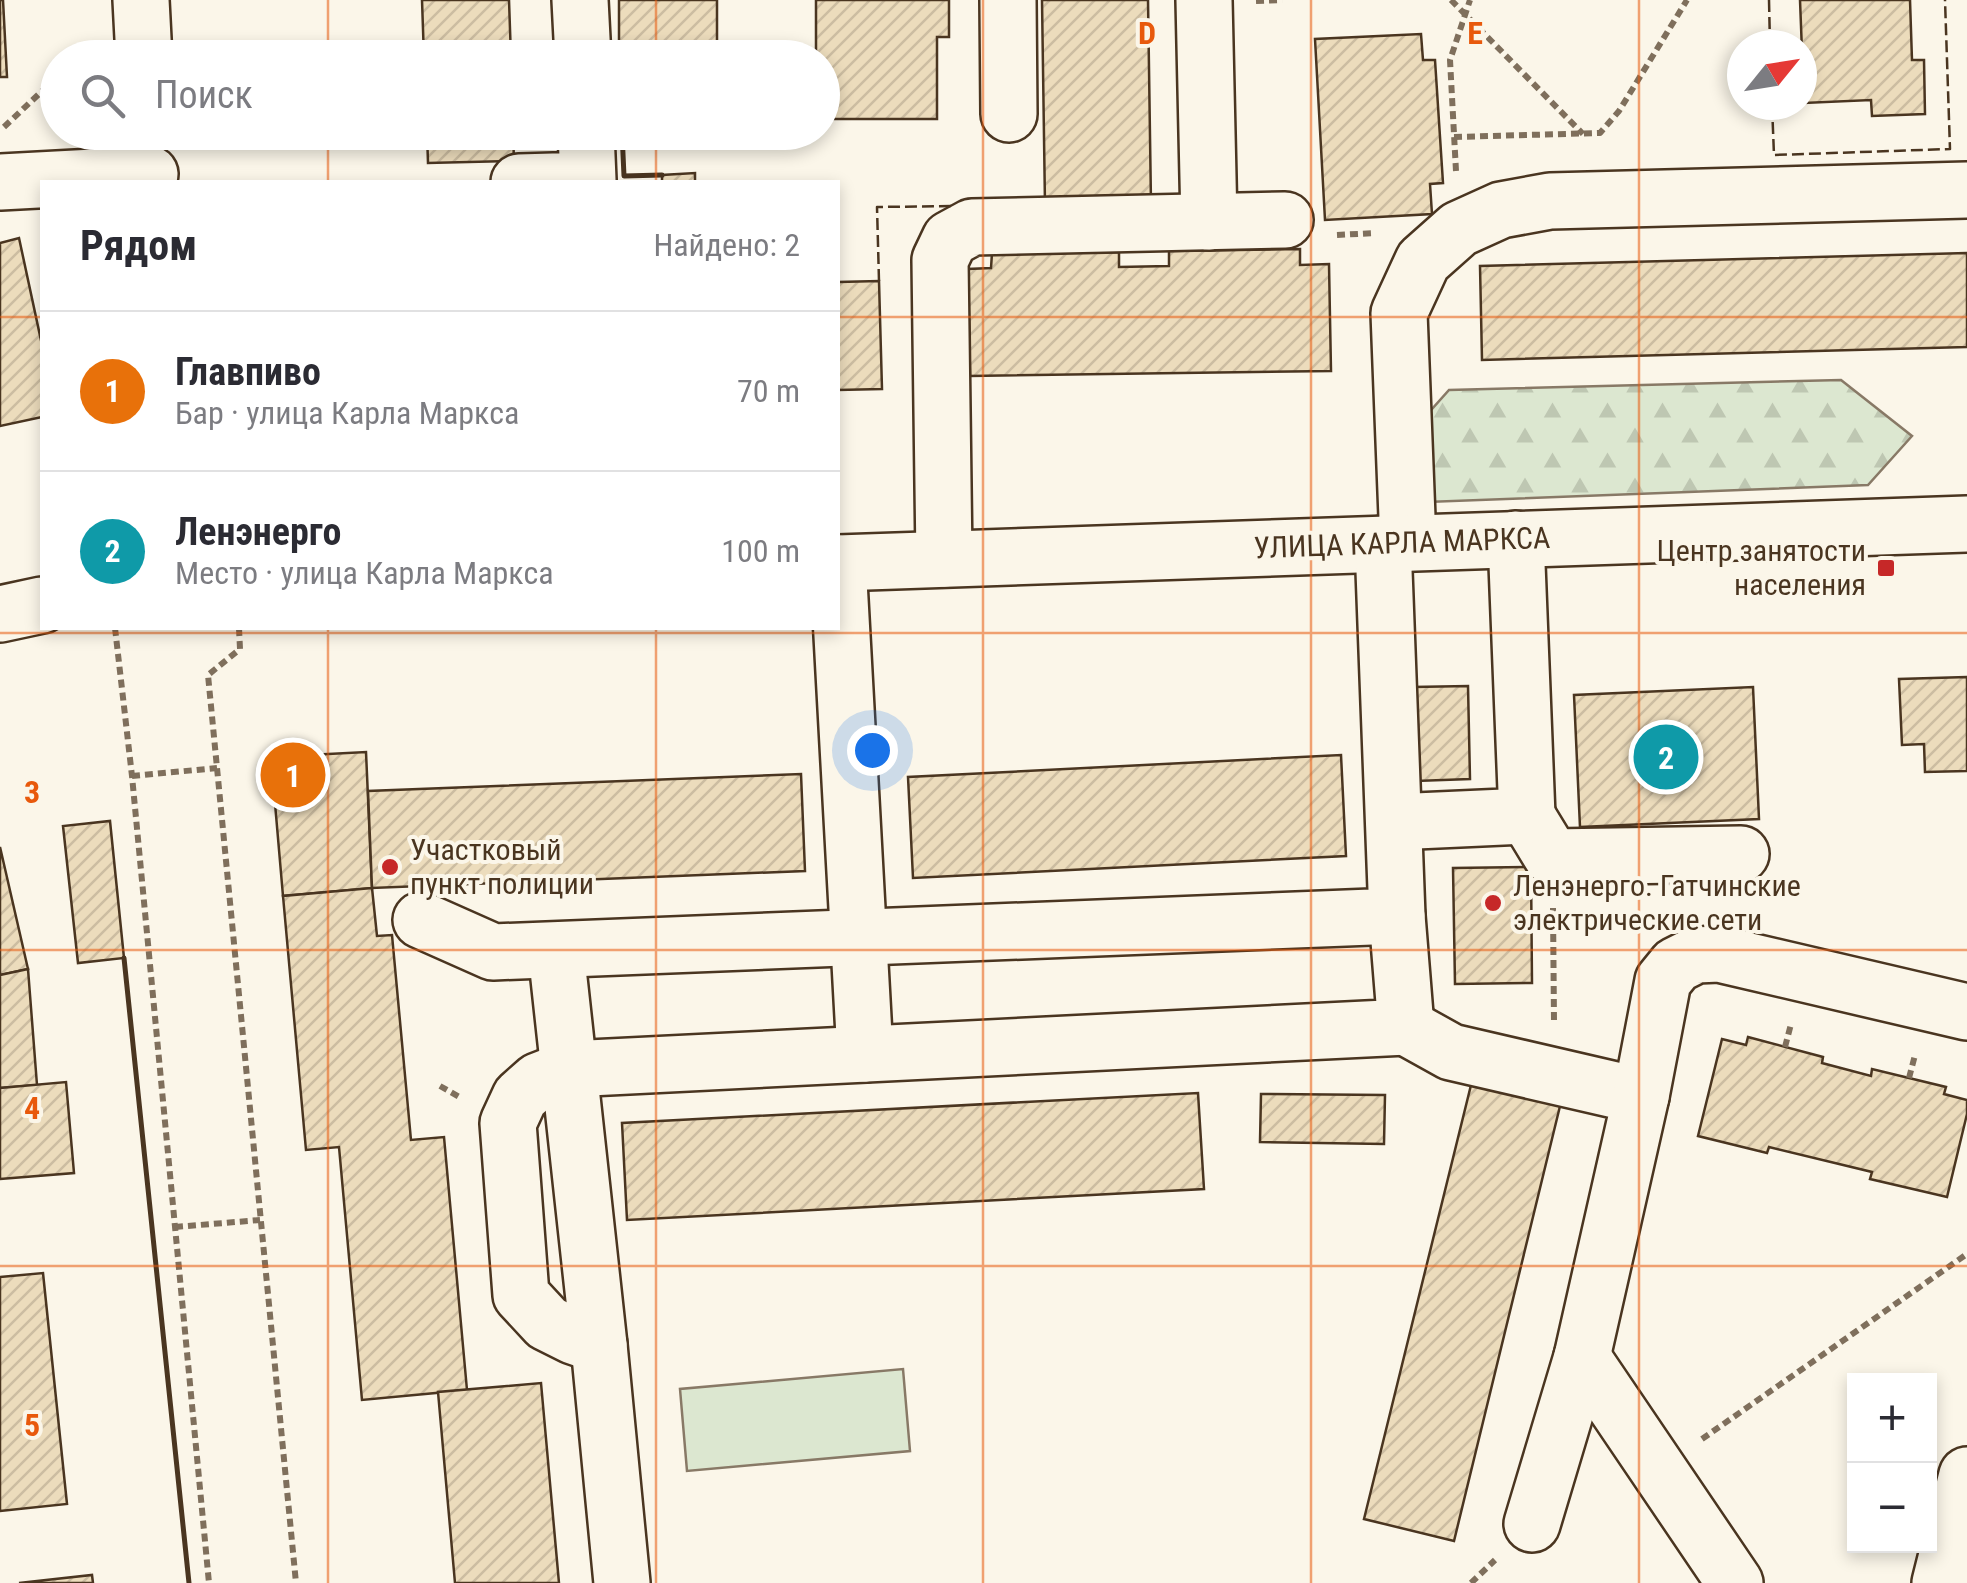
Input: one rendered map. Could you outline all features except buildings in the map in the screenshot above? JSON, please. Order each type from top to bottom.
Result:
[{"type":"street","points":[[140,0],[143,40]]},
{"type":"street","points":[[580,0],[582,40]]},
{"type":"street","points":[[1008,0],[1009,114]]},
{"type":"street","points":[[1204,0],[1210,222]]},
{"type":"street","points":[[0,182],[150,163]]},
{"type":"street","points":[[527,180],[588,165]]},
{"type":"street","points":[[1406,1027],[1394,822],[1399,313],[1424,261],[1459,229],[1501,210],[1550,201],[1967,190]]},
{"type":"street","points":[[944,559],[940,260],[950,239],[972,227],[1285,220]]},
{"type":"street","name":"УЛИЦА КАРЛА МАРКСА","points":[[840,563],[1967,524]]},
{"type":"street","points":[[1516,539],[1540,837]]},
{"type":"street","points":[[840,600],[865,1054]]},
{"type":"street","points":[[0,614],[40,605]]},
{"type":"street","points":[[1394,822],[1741,854]]},
{"type":"street","points":[[421,920],[493,952],[1397,916]]},
{"type":"street","points":[[556,951],[622,1583]]},
{"type":"street","points":[[1532,1524],[1582,1357],[1663,981],[1676,965],[1696,955],[1719,954],[1967,1012]]},
{"type":"street","points":[[599,1345],[547,1323],[521,1295],[508,1123],[520,1096],[538,1081],[569,1070],[1406,1027],[1451,1052],[1641,1096]]},
{"type":"street","points":[[1582,1357],[1735,1583]]},
{"type":"street","points":[[1940,1583],[1967,1474]]},
{"type":"path","points":[[1451,0],[1583,134]]},
{"type":"path","points":[[1285,220],[1315,236],[1459,229],[1450,60],[1470,0]]},
{"type":"path","points":[[1454,137],[1600,133],[1620,111],[1688,0]]},
{"type":"path","points":[[0,131],[40,93]]},
{"type":"path","points":[[1439,121],[1453,120]]},
{"type":"path","points":[[116,630],[209,1583]]},
{"type":"path","points":[[239,630],[240,649],[208,674],[296,1583]]},
{"type":"path","points":[[132,776],[216,768]]},
{"type":"path","points":[[1540,837],[1555,1076]]},
{"type":"path","points":[[175,1228],[260,1220]]},
{"type":"path","points":[[1658,1470],[1967,1254]]},
{"type":"green space","points":[[1841,380],[1912,436],[1868,485],[1427,502],[1416,427],[1449,390]]},
{"type":"green space","points":[[903,1369],[910,1451],[687,1471],[680,1389]]},
{"type":"fence","points":[[1769,0],[1770,30]]},
{"type":"fence","points":[[1773,120],[1774,155],[1950,149],[1945,0]]},
{"type":"fence","points":[[879,281],[877,207],[954,206]]},
{"type":"wall","points":[[623,150],[624,176],[662,175]]},
{"type":"wall","points":[[124,958],[189,1583]]},
{"type":"place","name":"Центр занятости населения","points":[[1886,568]]},
{"type":"place","name":"Ленэнерго","points":[[1666,757]]},
{"type":"place","name":"Главпиво","points":[[293,775]]},
{"type":"place","name":"Участковый пункт полиции","points":[[390,867]]},
{"type":"place","name":"Ленэнерго. Гатчинские электрические сети","points":[[1493,903]]}]
